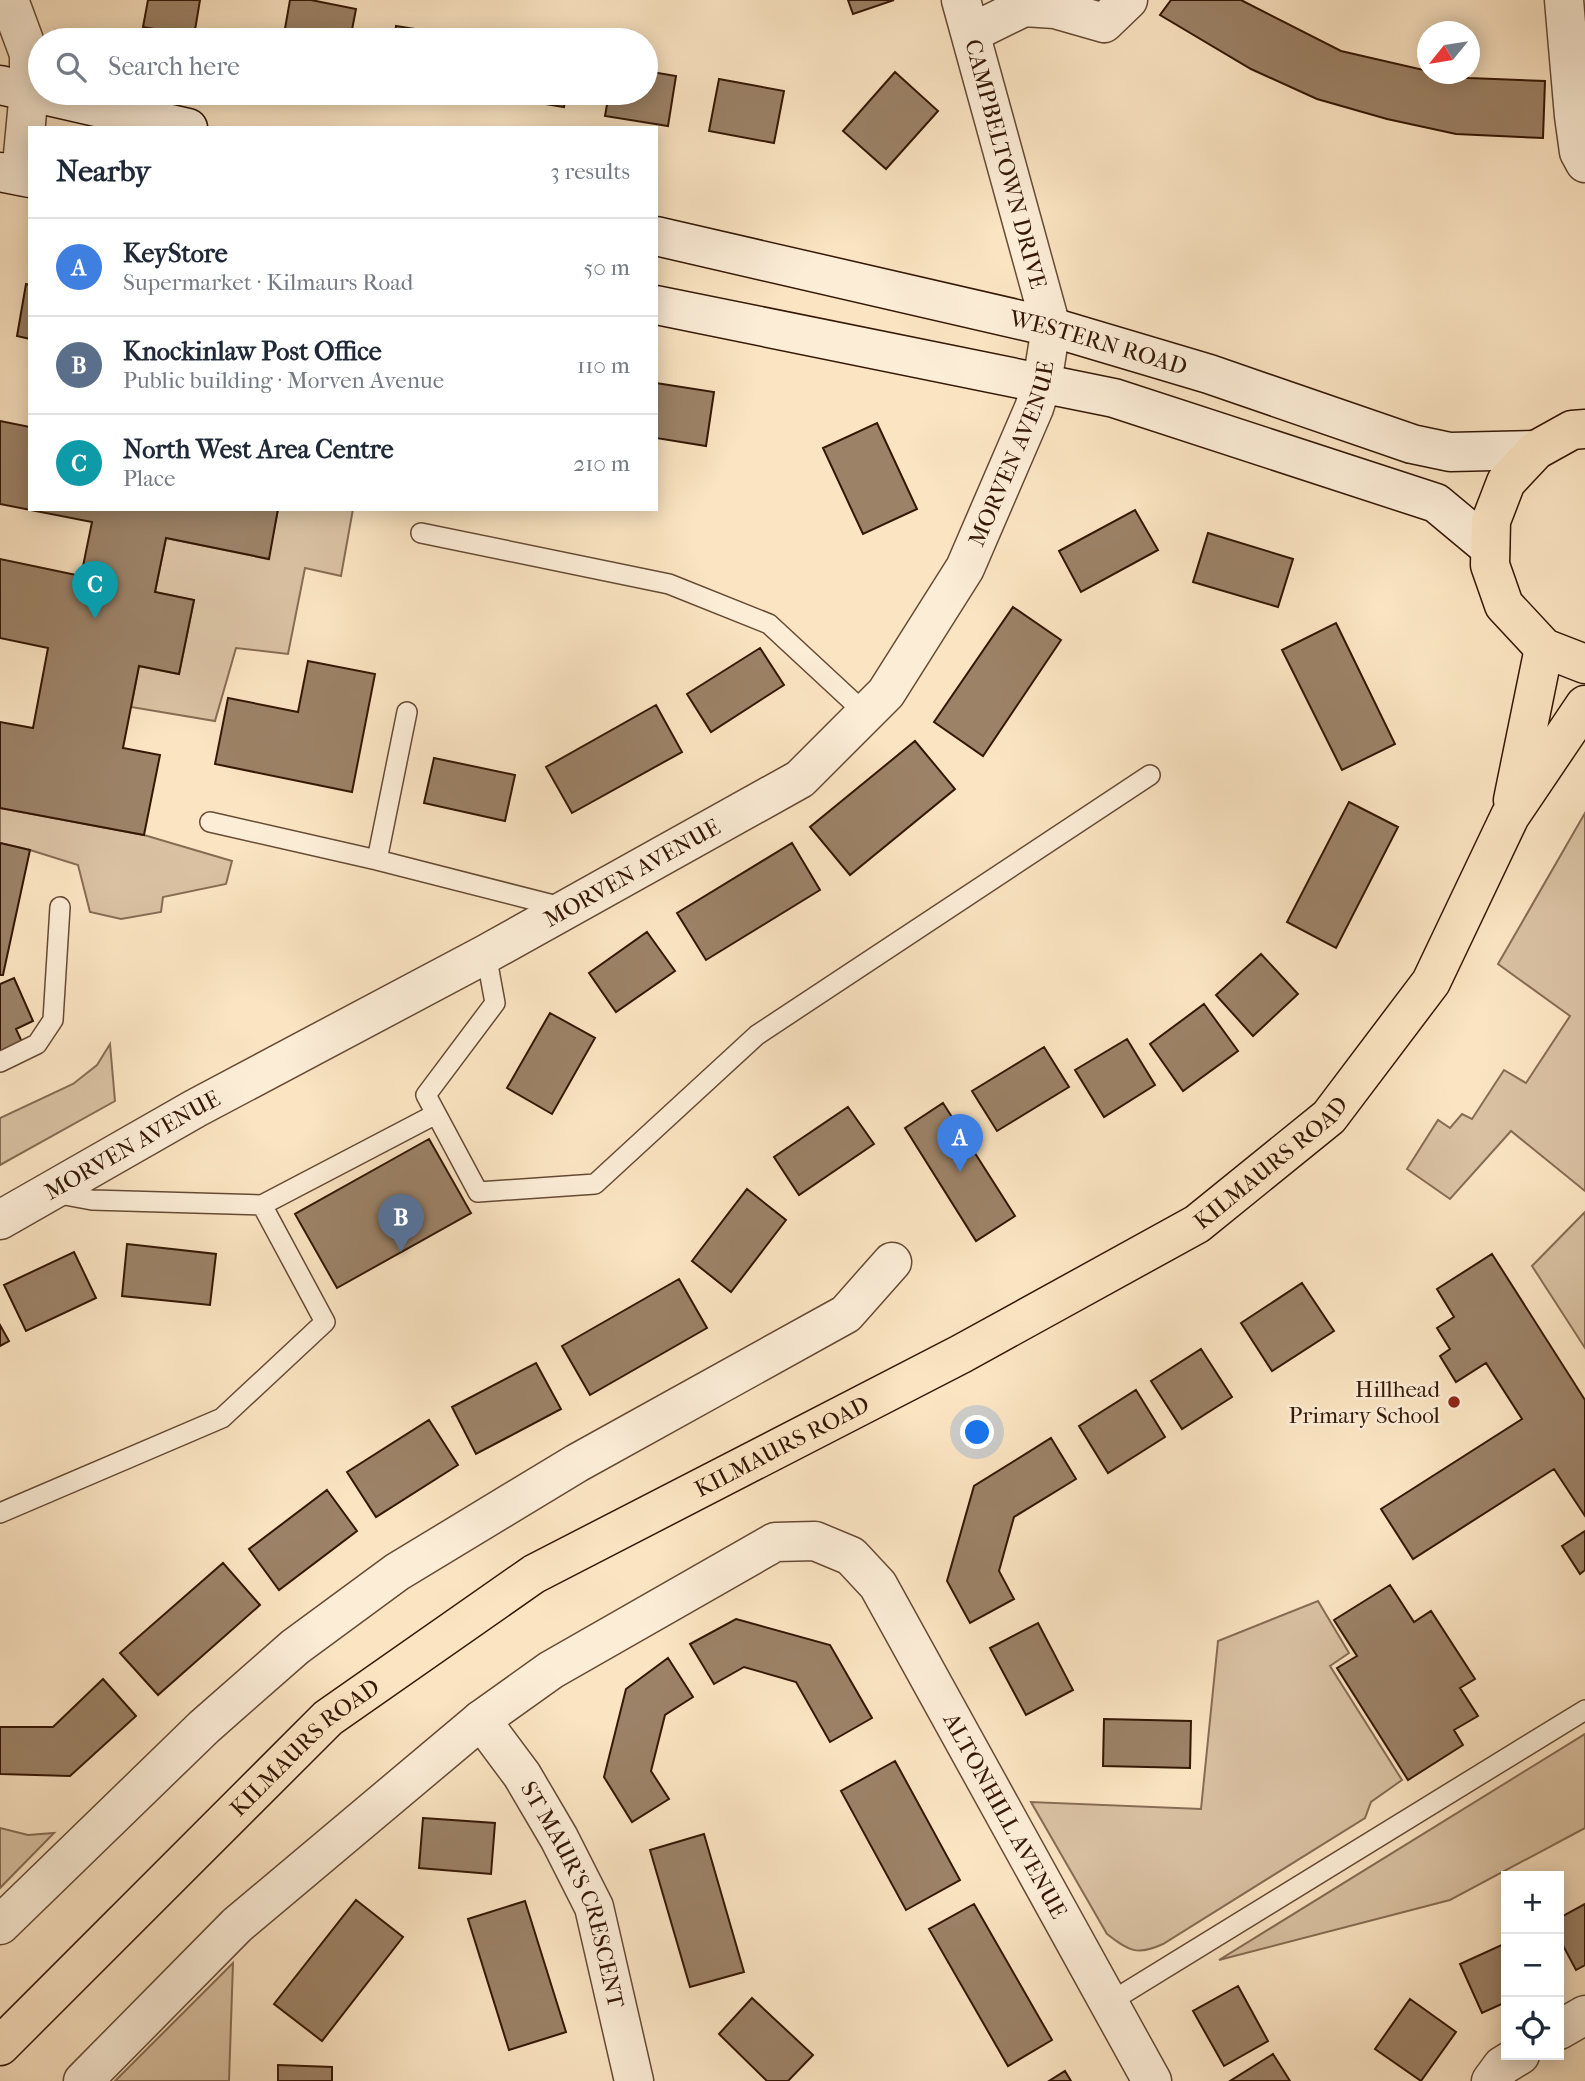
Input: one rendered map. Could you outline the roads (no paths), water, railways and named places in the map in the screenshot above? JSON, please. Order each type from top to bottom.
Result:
[{"type":"main road","points":[[1585,429],[1572,430],[1536,450],[1506,482],[1491,521],[1490,548],[1490,565],[1504,605],[1544,648],[1585,664]]},
{"type":"main road","name":"KILMAURS ROAD","points":[[1510,816],[1544,648]]},
{"type":"main road","name":"KILMAURS ROAD","points":[[0,2046],[328,1718],[534,1574],[961,1353],[1197,1224],[1329,1117],[1431,982],[1510,816],[1585,705]]},
{"type":"street","points":[[9,0],[28,51]]},
{"type":"street","points":[[966,16],[1024,7],[1055,9],[1104,23],[1128,0]]},
{"type":"street","points":[[1564,0],[1579,152],[1585,163]]},
{"type":"street","name":"CAMPBELTOWN DRIVE","points":[[966,16],[1051,327]]},
{"type":"street","points":[[17,175],[14,88],[28,56]]},
{"type":"street","points":[[88,105],[179,126]]},
{"type":"street","name":"WESTERN ROAD","points":[[658,236],[1051,327],[1209,374],[1412,444],[1450,452],[1536,450]]},
{"type":"street","points":[[658,305],[1114,398],[1436,503],[1490,548]]},
{"type":"street","points":[[989,373],[998,315]]},
{"type":"street","name":"MORVEN AVENUE","points":[[0,1220],[196,1108],[486,954],[800,779],[886,693],[965,568],[1034,408],[1042,383],[1051,327]]},
{"type":"street","points":[[0,1925],[204,1727],[295,1647],[397,1572],[577,1463],[846,1314],[892,1262]]},
{"type":"street","name":"ALTONHILL AVENUE","points":[[481,1720],[551,1670],[775,1542],[815,1541],[851,1556],[878,1586],[1152,2081]]},
{"type":"street","points":[[83,2081],[237,1925],[481,1720]]},
{"type":"street","name":"ST MAUR'S CRESCENT","points":[[481,1720],[522,1775],[559,1838],[594,1907],[634,2081]]},
{"type":"street","points":[[1564,2027],[1585,2015]]},
{"type":"street","points":[[1491,2081],[1502,2066],[1512,2060]]},
{"type":"lane","points":[[421,533],[668,584],[769,624],[866,714]]},
{"type":"lane","points":[[377,860],[407,712]]},
{"type":"lane","points":[[486,954],[495,1003],[426,1095],[478,1192],[595,1184],[757,1035],[1150,775]]},
{"type":"lane","points":[[210,822],[377,860],[566,909]]},
{"type":"lane","points":[[0,1062],[37,1044],[53,1020],[61,907]]},
{"type":"lane","points":[[50,1192],[92,1200],[262,1205],[436,1114]]},
{"type":"lane","points":[[0,1513],[222,1418],[326,1322],[262,1205]]},
{"type":"lane","points":[[1110,2002],[1585,1710]]},
{"type":"place","name":"North West Area Centre","points":[[95,619]]},
{"type":"place","name":"KeyStore","points":[[960,1172]]},
{"type":"place","name":"Knockinlaw Post Office","points":[[401,1252]]},
{"type":"place","name":"Hillhead Primary School","points":[[1454,1402]]}]
